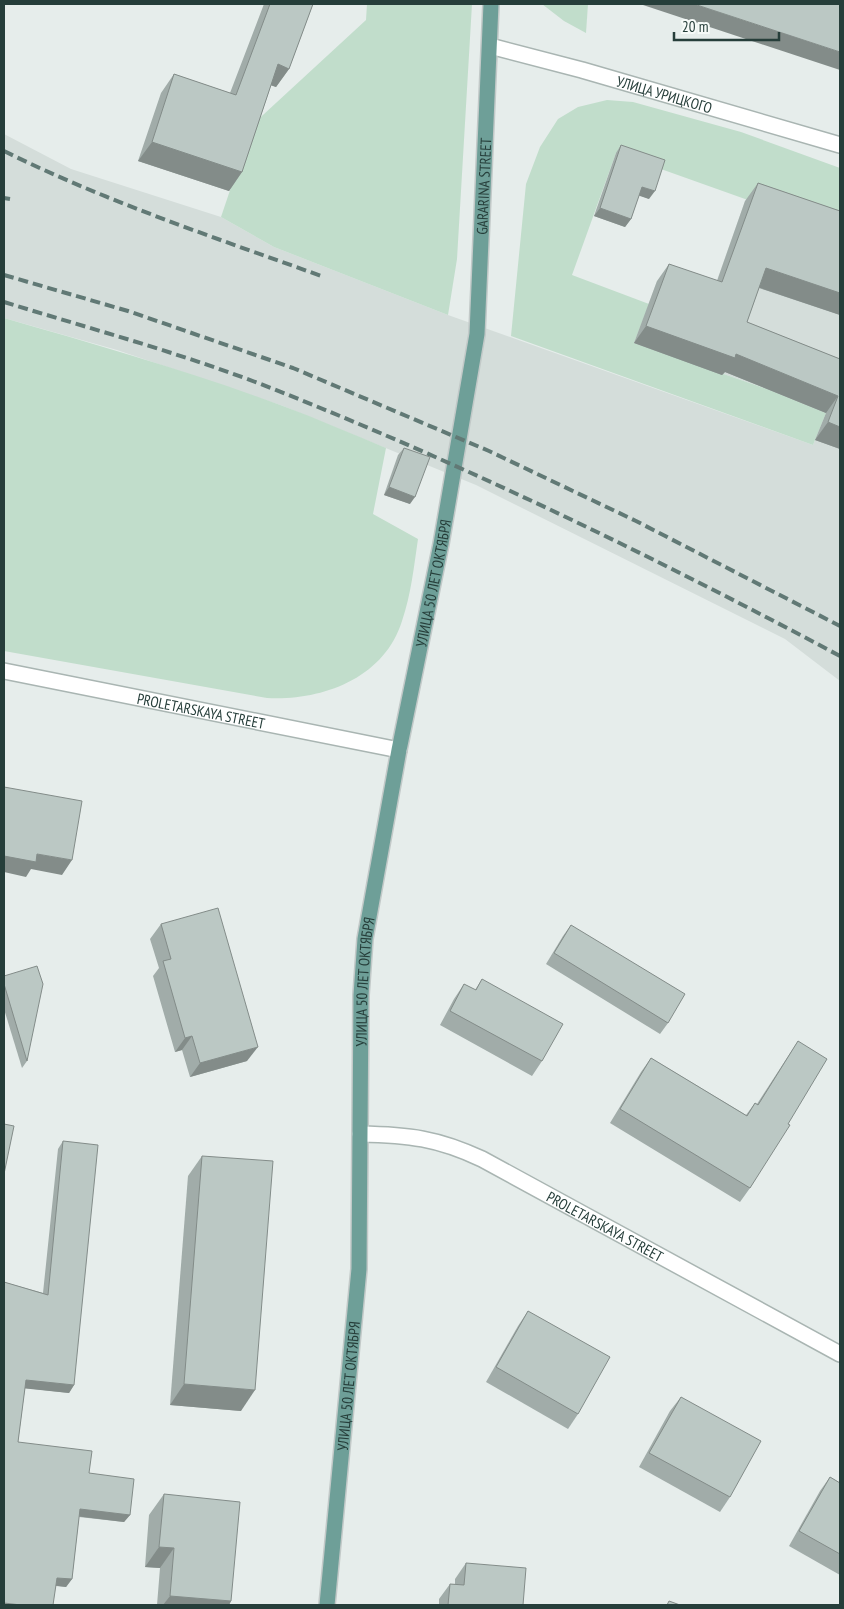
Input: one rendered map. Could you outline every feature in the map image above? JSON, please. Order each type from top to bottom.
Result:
[{"type":"main road","name":"GARARINA STREET","points":[[470,367],[477,334],[491,4]]},
{"type":"main road","name":"УЛИЦА 50 ЛЕТ ОКТЯБРЯ","points":[[327,1605],[358,1269],[360,995],[365,939],[399,750],[441,544],[470,367]]},
{"type":"street","name":"УЛИЦА УРИЦКОГО","points":[[490,46],[582,70],[840,145]]},
{"type":"street","name":"PROLETARSKAYA STREET","points":[[4,671],[399,750]]},
{"type":"street","name":"PROLETARSKAYA STREET","points":[[360,1134],[406,1135],[452,1145],[508,1173],[840,1354]]},
{"type":"shaded area","points":[[4,134],[71,169],[221,217],[274,247],[448,315],[813,445],[826,414],[767,389],[634,343],[657,281],[710,300],[745,201],[837,232],[840,225],[840,681],[785,639],[476,485],[283,406],[117,350],[4,318]]},
{"type":"green space","points":[[367,4],[472,4],[457,259],[448,315],[274,247],[221,217],[252,125],[366,20]]},
{"type":"green space","points":[[542,4],[588,4],[586,33],[564,21]]},
{"type":"green space","points":[[607,100],[633,102],[741,132],[840,168],[840,225],[838,232],[616,153],[572,275],[649,304],[634,343],[767,389],[826,413],[813,445],[511,336],[526,184],[540,147],[558,119],[578,107]]},
{"type":"green space","points":[[4,318],[180,370],[296,411],[386,448],[373,514],[418,539],[408,601],[402,621],[393,641],[381,658],[366,672],[329,690],[288,698],[267,698],[4,651]]},
{"type":"building","points":[[270,4],[313,4],[289,69],[278,64],[242,172],[152,142],[174,74],[236,95]]},
{"type":"building","points":[[694,4],[840,4],[840,52]]},
{"type":"building","points":[[621,145],[665,160],[655,191],[642,187],[631,219],[600,208]]},
{"type":"building","points":[[758,183],[840,211],[840,293],[766,268],[747,322],[840,359],[840,427],[828,422],[838,396],[736,354],[735,358],[646,326],[669,264],[722,282]]},
{"type":"building","points":[[404,448],[430,457],[415,497],[389,487]]},
{"type":"building","points":[[4,787],[82,801],[72,860],[37,854],[36,862],[4,856]]},
{"type":"building","points":[[218,908],[258,1047],[200,1063],[192,1036],[185,1038],[163,961],[171,959],[161,924]]},
{"type":"building","points":[[571,925],[685,994],[668,1023],[554,953]]},
{"type":"building","points":[[37,966],[43,984],[27,1061],[4,984],[4,976]]},
{"type":"building","points":[[482,979],[563,1024],[542,1061],[450,1011],[464,984],[476,990]]},
{"type":"building","points":[[798,1041],[827,1059],[788,1124],[790,1125],[750,1188],[620,1109],[651,1058],[747,1116],[755,1103],[758,1105]]},
{"type":"building","points":[[4,1124],[14,1126],[4,1174]]},
{"type":"building","points":[[63,1141],[98,1145],[74,1385],[26,1380],[18,1442],[92,1451],[89,1473],[134,1479],[130,1515],[80,1509],[72,1579],[57,1578],[53,1605],[21,1605],[4,1603],[4,1282],[48,1295]]},
{"type":"building","points":[[202,1156],[273,1161],[255,1390],[184,1384]]},
{"type":"building","points":[[528,1311],[610,1357],[578,1414],[496,1367]]},
{"type":"building","points":[[681,1397],[761,1441],[730,1497],[649,1453]]},
{"type":"building","points":[[830,1477],[840,1483],[840,1554],[799,1531]]},
{"type":"building","points":[[164,1494],[240,1502],[231,1601],[170,1596],[174,1548],[159,1547]]},
{"type":"building","points":[[466,1563],[526,1568],[523,1605],[448,1605],[450,1584],[464,1585]]},
{"type":"building","points":[[669,1601],[680,1605],[667,1605]]},
{"type":"railway","points":[[4,151],[122,203],[324,277]]},
{"type":"railway","points":[[4,198],[10,199]]},
{"type":"railway","points":[[4,275],[128,311],[293,368],[489,451],[636,521],[840,626]]},
{"type":"railway","points":[[4,302],[217,368],[357,423],[497,485],[636,551],[840,656]]}]
